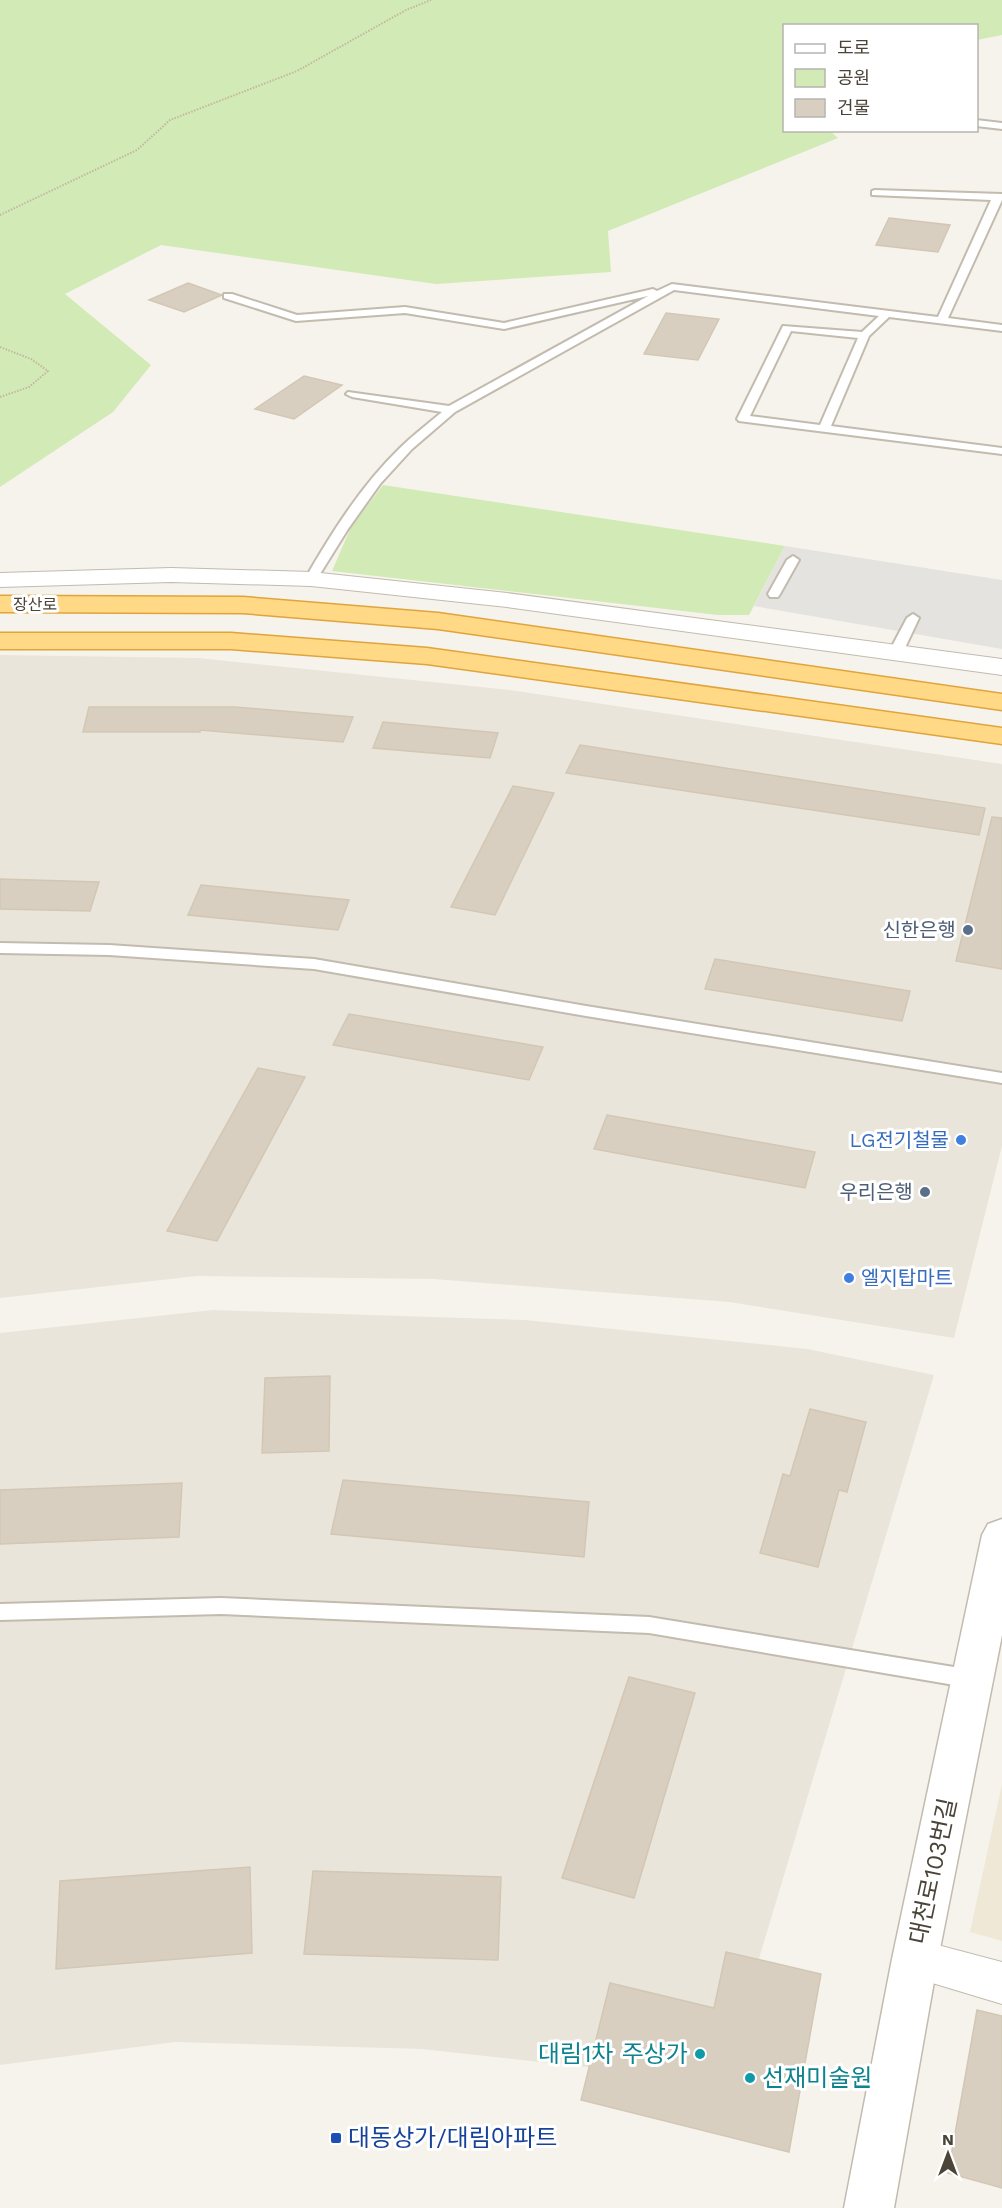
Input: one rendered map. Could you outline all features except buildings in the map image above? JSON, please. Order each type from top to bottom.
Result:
[{"type":"highway","name":"장산로","points":[[0,604],[243,605],[438,621],[1002,702]]},
{"type":"highway","name":"장산로","points":[[0,642],[231,641],[427,656],[1002,736]]},
{"type":"street","points":[[0,580],[171,574],[310,579],[507,600],[1002,667]]},
{"type":"street","name":"대천로103번길","points":[[869,2208],[915,1959],[1002,1535]]},
{"type":"street","points":[[915,1959],[1002,1983]]},
{"type":"lane","points":[[978,123],[1002,126]]},
{"type":"lane","points":[[875,193],[1000,197],[942,321]]},
{"type":"lane","points":[[228,296],[296,318],[405,310],[504,326],[672,287],[1002,328]]},
{"type":"lane","points":[[310,579],[340,529],[369,490],[403,452],[451,410],[672,287]]},
{"type":"lane","points":[[824,429],[864,335],[886,314]]},
{"type":"lane","points":[[864,335],[787,328],[743,419],[1002,451]]},
{"type":"lane","points":[[352,394],[451,410]]},
{"type":"lane","points":[[774,594],[793,560]]},
{"type":"lane","points":[[896,652],[913,618]]},
{"type":"lane","points":[[0,948],[109,950],[314,964],[597,1013],[1002,1078]]},
{"type":"lane","points":[[0,1612],[221,1606],[649,1625],[972,1679]]},
{"type":"path","points":[[0,215],[138,150],[170,120],[297,71],[406,10],[431,0]]},
{"type":"path","points":[[0,347],[31,358],[48,371],[29,387],[0,396]]},
{"type":"shaded area","points":[[785,546],[1002,580],[1002,649],[754,606]]},
{"type":"shaded area","points":[[0,655],[198,658],[510,690],[1002,764],[1002,1146],[954,1338],[729,1302],[434,1279],[197,1276],[0,1298]]},
{"type":"shaded area","points":[[213,1310],[525,1320],[807,1349],[934,1375],[722,2082],[422,2049],[175,2042],[0,2065],[0,1333]]},
{"type":"shaded area","points":[[1002,1784],[1002,1941],[970,1932]]},
{"type":"green space","points":[[0,0],[1002,0],[1002,35],[978,40],[978,24],[783,24],[783,132],[831,132],[838,138],[608,231],[611,272],[436,284],[161,245],[65,294],[151,365],[113,412],[0,487]]},
{"type":"green space","points":[[383,485],[785,546],[749,615],[718,615],[332,571],[351,527]]},
{"type":"place","name":"신한은행","points":[[968,930]]},
{"type":"place","name":"LG전기철물","points":[[961,1140]]},
{"type":"place","name":"우리은행","points":[[925,1192]]},
{"type":"place","name":"엘지탑마트","points":[[849,1278]]},
{"type":"place","name":"대림1차 주상가","points":[[700,2054]]},
{"type":"place","name":"선재미술원","points":[[750,2078]]},
{"type":"place","name":"대동상가/대림아파트","points":[[336,2138]]}]
